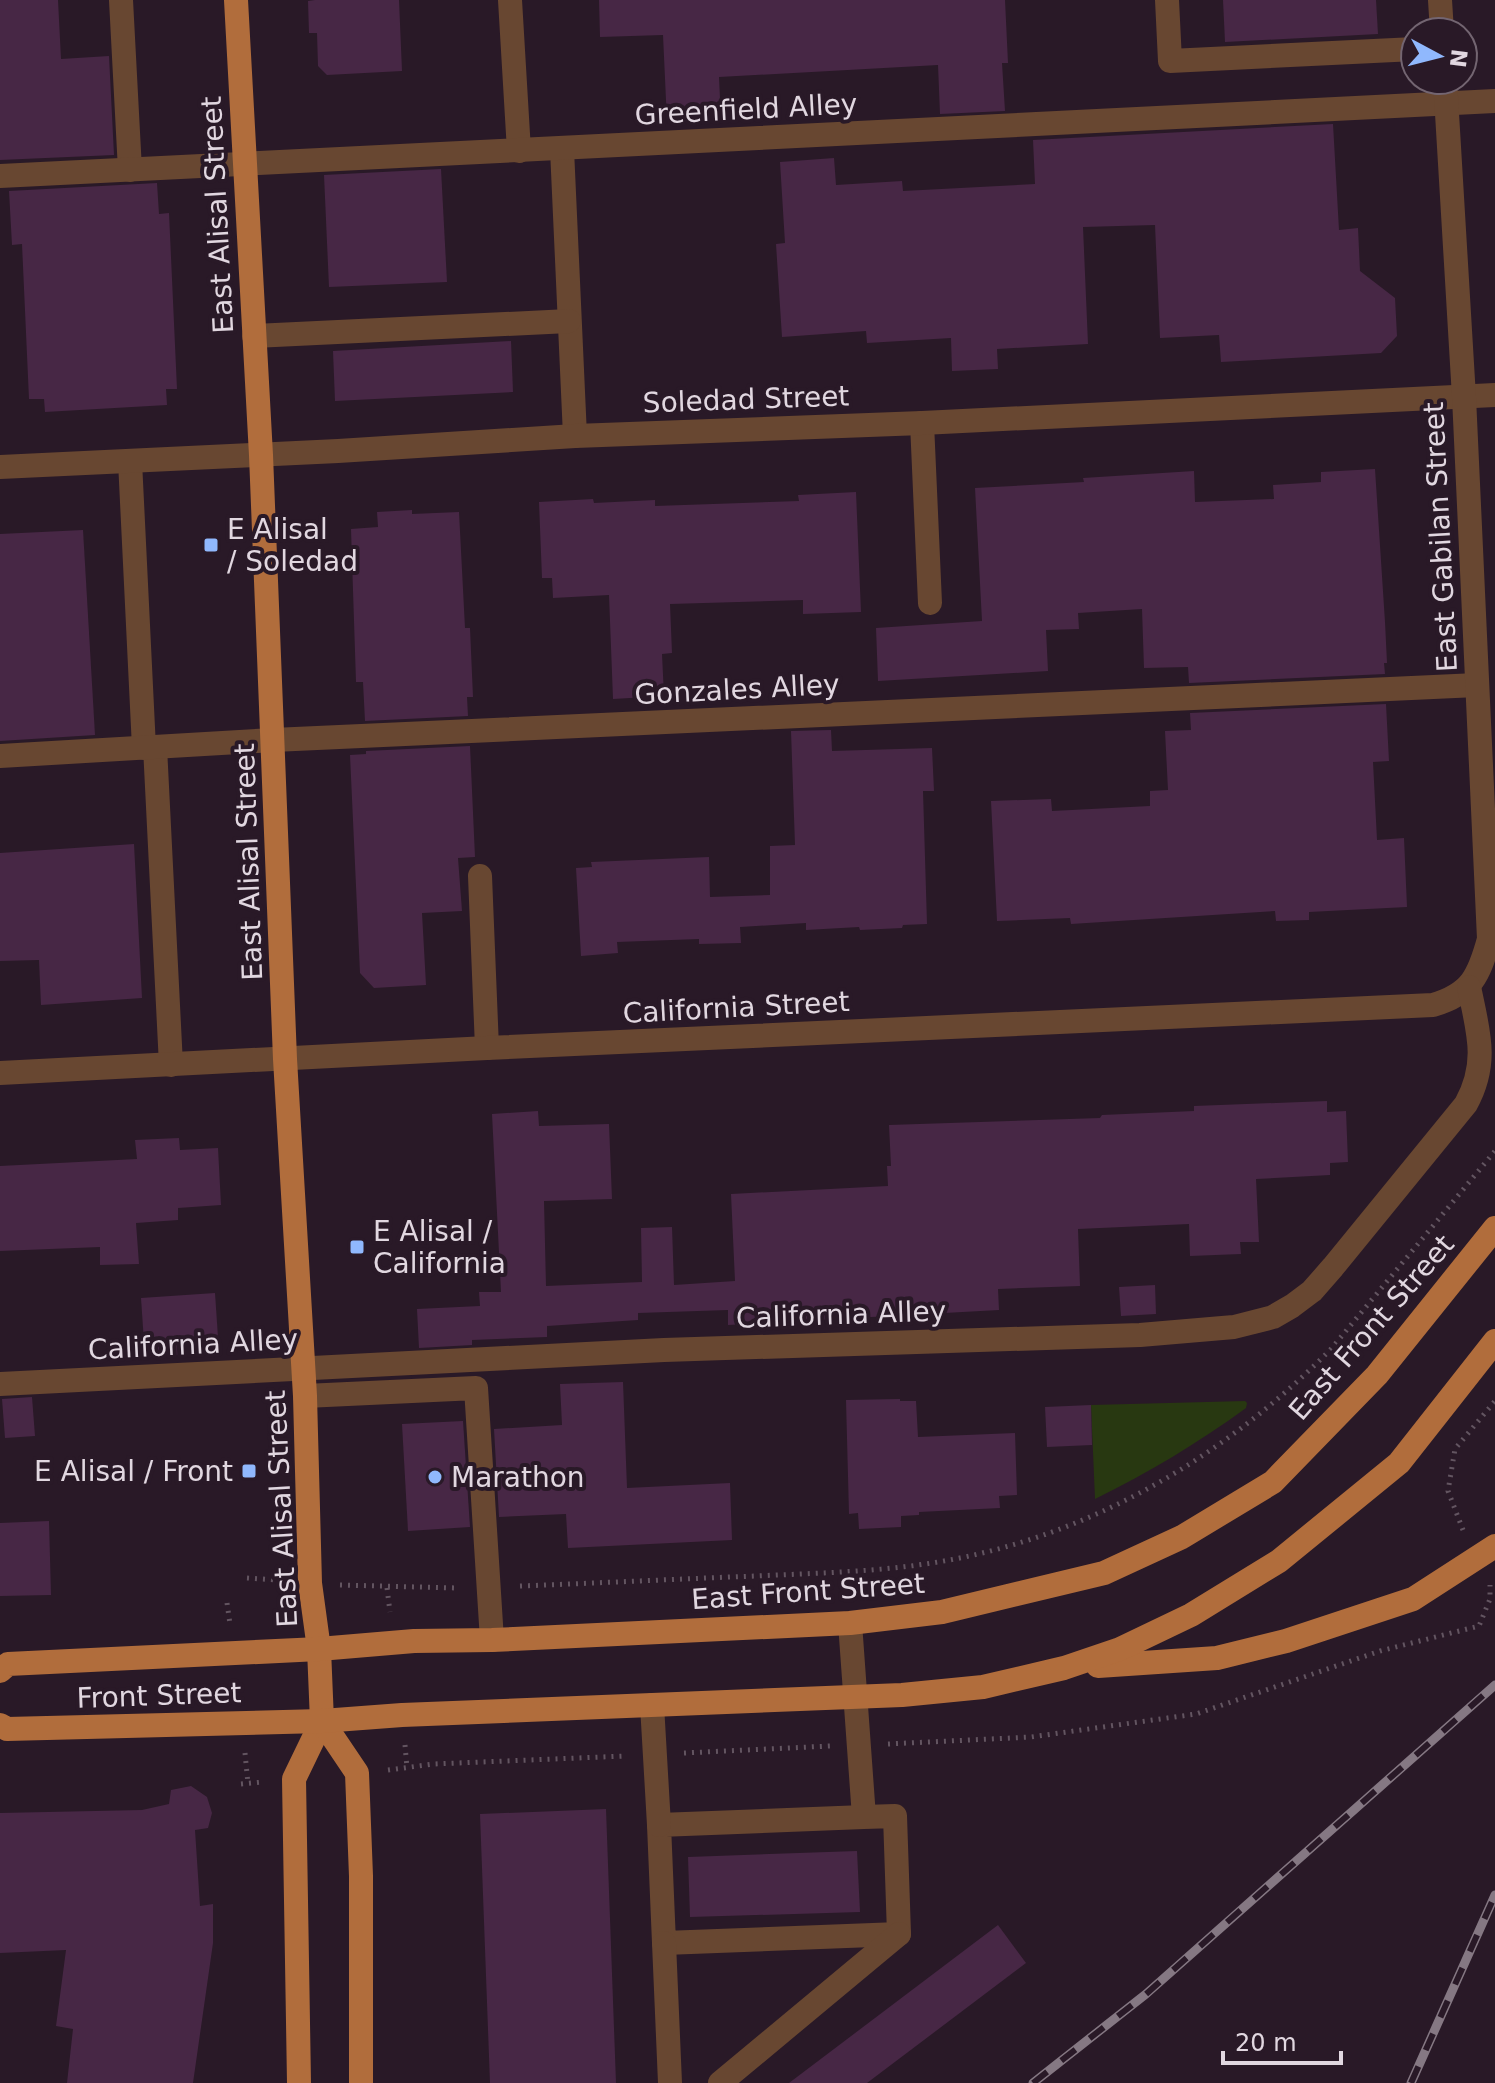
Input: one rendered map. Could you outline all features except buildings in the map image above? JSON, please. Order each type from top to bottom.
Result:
[{"type":"main road","name":"East Alisal Street","points":[[236,0],[261,455],[285,1059],[304,1369],[310,1583],[319,1649],[322,1721],[294,1779],[299,2083]]},
{"type":"main road","name":"East Front Street","points":[[319,1649],[414,1641],[850,1623],[942,1612],[1104,1573],[1182,1537],[1273,1482],[1377,1375],[1495,1228]]},
{"type":"main road","points":[[361,2083],[361,1876],[357,1773],[322,1721],[402,1715],[856,1698],[983,1687],[1064,1668],[1120,1649],[1191,1615],[1279,1561],[1399,1463],[1495,1341]]},
{"type":"main road","points":[[1064,1668],[1217,1658],[1286,1641],[1413,1599],[1495,1546]]},
{"type":"main road","name":"Front Street","points":[[0,1671],[8,1664],[319,1649]]},
{"type":"main road","name":"Front Street","points":[[0,1725],[7,1729],[322,1721]]},
{"type":"street","points":[[121,0],[130,170]]},
{"type":"street","points":[[510,0],[519,151]]},
{"type":"street","points":[[1167,0],[1170,61],[1399,50]]},
{"type":"street","name":"Greenfield Alley","points":[[0,176],[562,149],[1399,95]]},
{"type":"street","name":"East Gabilan Street","points":[[1446,96],[1464,397],[1489,939],[1482,965],[1469,987]]},
{"type":"street","name":"Greenfield Alley","points":[[1468,96],[1495,101]]},
{"type":"street","points":[[562,149],[575,436]]},
{"type":"street","points":[[254,336],[569,321]]},
{"type":"street","name":"Soledad Street","points":[[0,467],[575,436],[922,423],[1495,395]]},
{"type":"street","points":[[922,423],[930,603]]},
{"type":"street","points":[[130,461],[171,1065]]},
{"type":"street","name":"Gonzales Alley","points":[[0,756],[273,740],[1477,685]]},
{"type":"street","points":[[480,876],[487,1048]]},
{"type":"street","name":"California Street","points":[[0,1073],[1433,1005],[1453,1000],[1469,987]]},
{"type":"street","name":"California Alley","points":[[0,1384],[664,1350],[1140,1335],[1234,1327],[1273,1317],[1312,1291],[1466,1104],[1481,1059],[1469,987]]},
{"type":"street","points":[[305,1396],[476,1388],[492,1640]]},
{"type":"street","points":[[850,1623],[864,1817]]},
{"type":"street","points":[[652,1705],[670,2083]]},
{"type":"street","points":[[659,1825],[895,1816],[899,1934]]},
{"type":"street","points":[[664,1943],[899,1934]]},
{"type":"street","points":[[720,2083],[899,1934]]},
{"type":"path","points":[[387,1588],[489,1588],[897,1568],[940,1562],[1010,1545],[1090,1516],[1134,1497],[1201,1458],[1302,1378],[1339,1339],[1495,1151]]},
{"type":"path","points":[[1455,1449],[1495,1401]]},
{"type":"green space","points":[[1245,1401],[1246,1408],[1210,1433],[1095,1499],[1091,1405]]},
{"type":"railway","points":[[1033,2083],[1146,1994],[1495,1685]]},
{"type":"railway","points":[[1411,2083],[1495,1895]]},
{"type":"place","name":"E Alisal / Soledad","points":[[211,545]]},
{"type":"place","name":"E Alisal / California","points":[[357,1247]]},
{"type":"place","name":"E Alisal / Front","points":[[249,1471]]},
{"type":"place","name":"Marathon","points":[[435,1477]]}]
